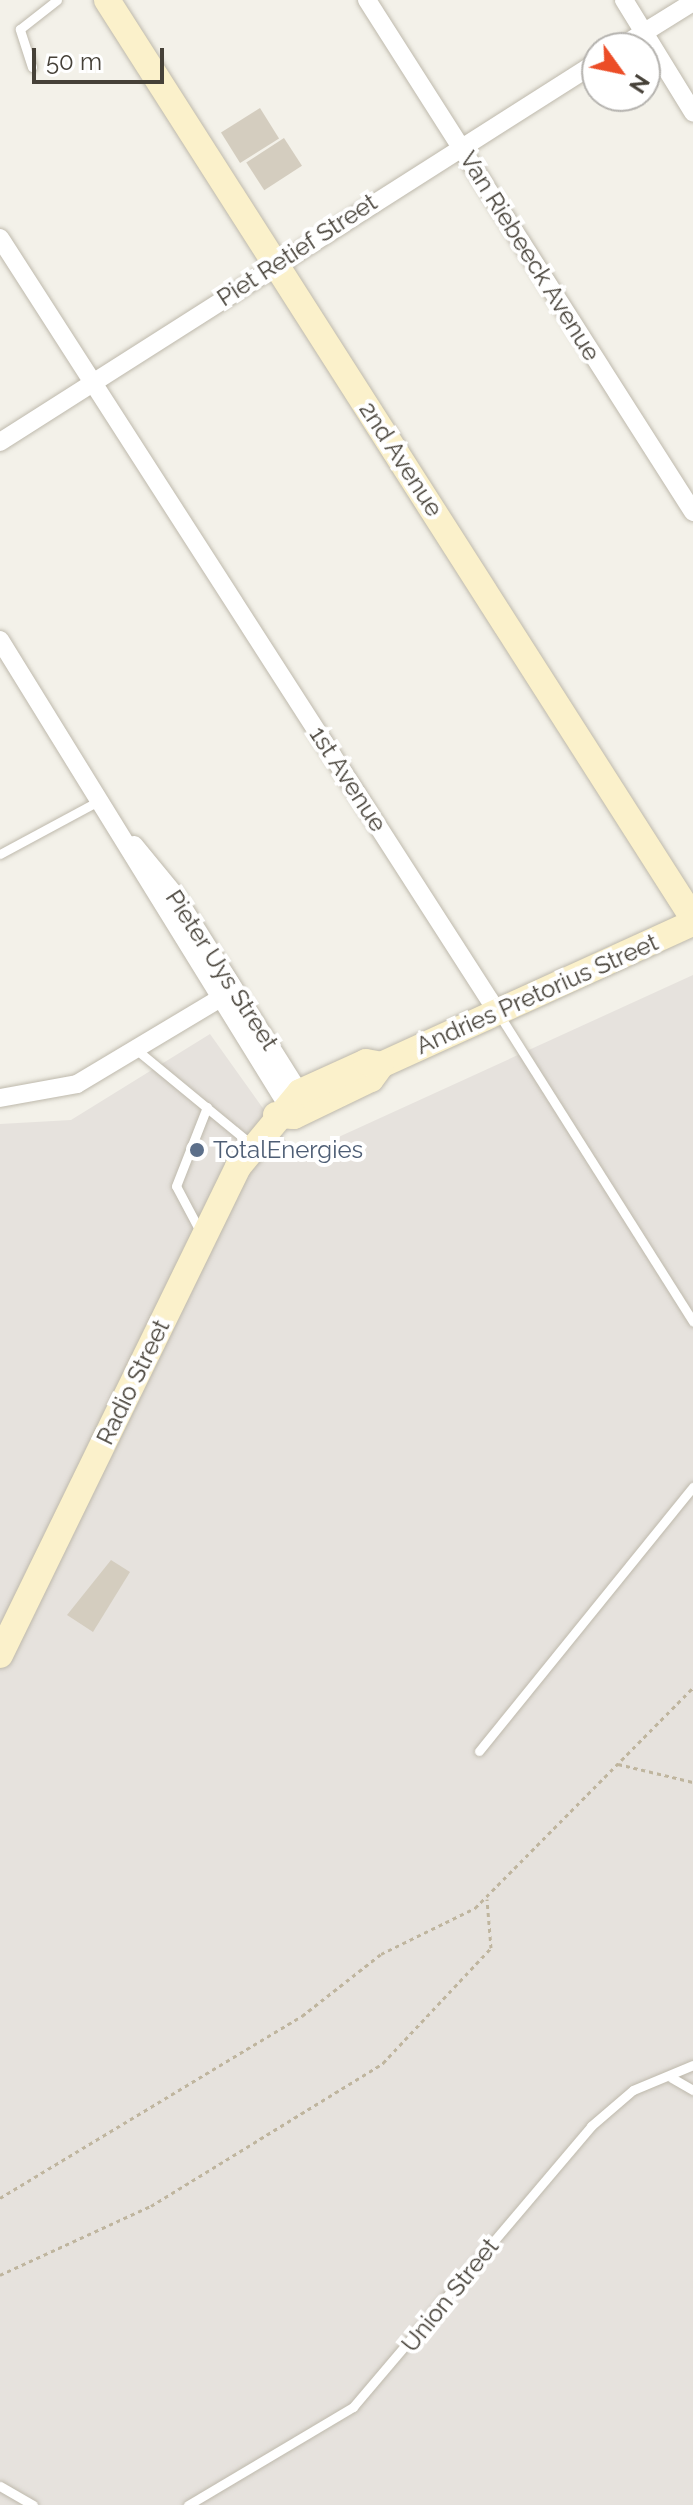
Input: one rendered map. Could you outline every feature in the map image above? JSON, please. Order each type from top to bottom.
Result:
[{"type":"main road","name":"2nd Avenue","points":[[107,0],[693,920]]},
{"type":"main road","name":"Andries Pretorius Street","points":[[293,1107],[371,1079],[381,1065],[693,920]]},
{"type":"main road","name":"Radio Street","points":[[0,1655],[203,1236],[252,1145],[293,1107]]},
{"type":"street","name":"Van Riebeeck Avenue","points":[[367,0],[693,512]]},
{"type":"street","points":[[624,0],[644,32],[693,2]]},
{"type":"street","points":[[661,60],[693,112]]},
{"type":"street","name":"Piet Retief Street","points":[[0,442],[95,384],[275,262],[581,72]]},
{"type":"street","name":"1st Avenue","points":[[0,238],[498,1013]]},
{"type":"street","name":"Pieter Uys Street","points":[[0,640],[126,838],[145,882],[227,994],[293,1107]]},
{"type":"street","points":[[0,1098],[77,1084],[138,1051],[227,994]]},
{"type":"lane","points":[[32,67],[20,29],[57,0]]},
{"type":"lane","points":[[0,854],[102,799]]},
{"type":"lane","name":"1st Avenue","points":[[498,1013],[693,1322]]},
{"type":"lane","points":[[138,1051],[252,1145]]},
{"type":"lane","points":[[203,1236],[176,1186],[207,1107]]},
{"type":"lane","points":[[479,1751],[693,1487]]},
{"type":"lane","name":"Union Street","points":[[188,2505],[361,2399],[591,2126],[633,2090],[672,2078],[693,2065]]},
{"type":"lane","points":[[672,2078],[693,2090]]},
{"type":"lane","points":[[0,2486],[33,2505]]},
{"type":"path","points":[[0,2198],[302,2016],[381,1954],[487,1899],[693,1688]]},
{"type":"path","points":[[618,1764],[693,1782]]},
{"type":"path","points":[[0,2275],[151,2206],[383,2063],[491,1948],[487,1899]]},
{"type":"shaded area","points":[[693,975],[693,2505],[0,2505],[0,1124],[71,1120],[210,1034],[297,1156]]},
{"type":"building","points":[[260,108],[279,139],[240,163],[221,132]]},
{"type":"building","points":[[284,138],[302,166],[264,190],[246,163]]},
{"type":"building","points":[[111,1560],[130,1572],[93,1632],[67,1615]]},
{"type":"place","name":"TotalEnergies","points":[[197,1150]]}]
